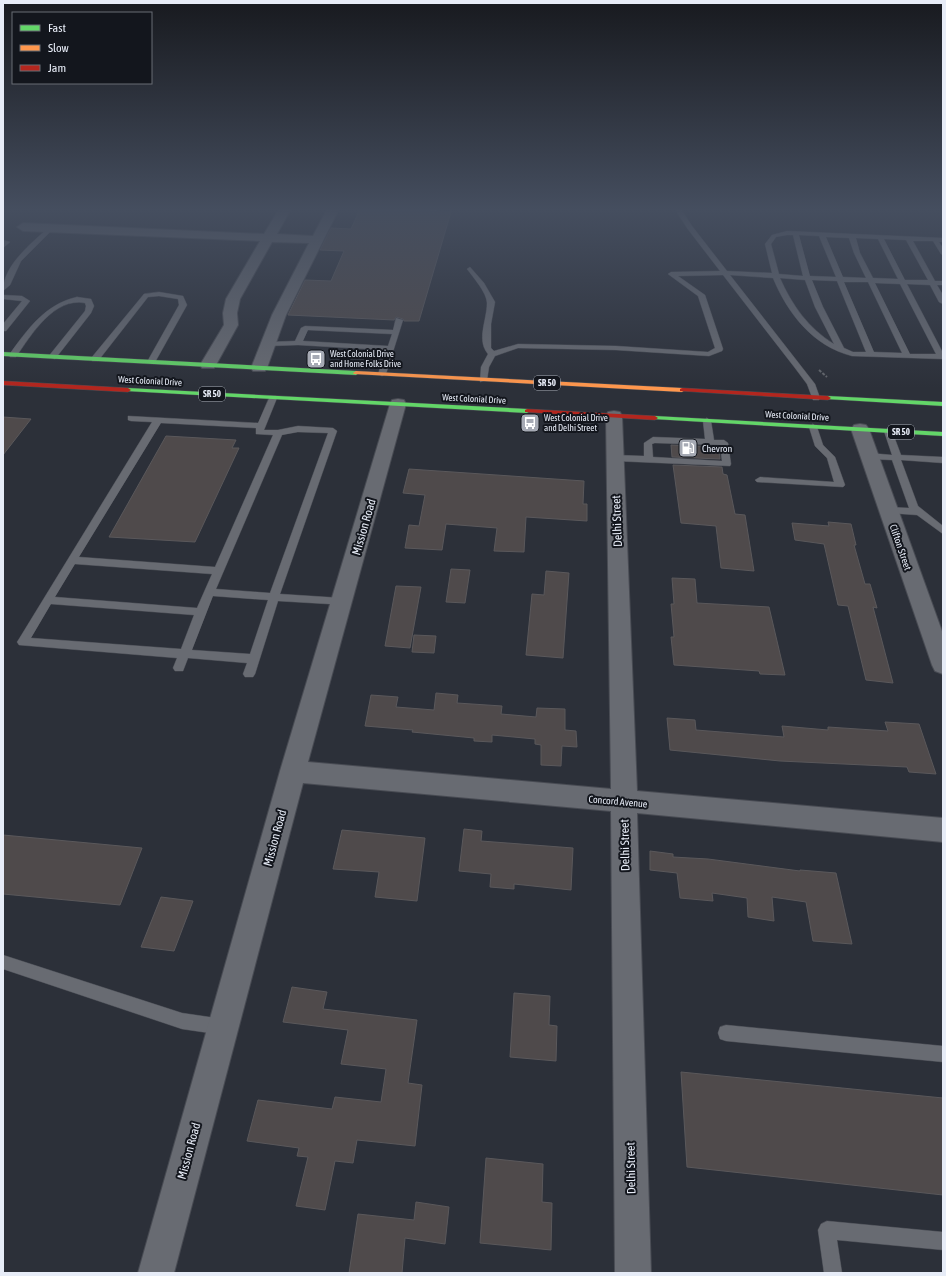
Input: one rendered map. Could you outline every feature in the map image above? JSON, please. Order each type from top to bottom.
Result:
[{"type":"highway","name":"West Colonial Drive","points":[[4,359],[13,355],[943,404]]},
{"type":"highway","points":[[34,365],[55,363],[109,367],[141,362]]},
{"type":"highway","points":[[4,384],[13,374]]},
{"type":"highway","points":[[404,396],[444,385],[516,389],[533,382]]},
{"type":"highway","name":"West Colonial Drive","points":[[4,384],[273,398],[404,396],[614,416],[812,427],[859,423],[888,431],[943,434]]},
{"type":"highway","points":[[814,408],[816,398]]},
{"type":"highway","points":[[864,410],[869,408],[889,408],[943,411]]},
{"type":"highway","points":[[721,422],[746,413]]},
{"type":"street","points":[[208,365],[231,325],[230,313],[233,299],[250,269]]},
{"type":"street","points":[[259,368],[279,315],[303,269]]},
{"type":"street","name":"Mission Road","points":[[156,1273],[293,771],[404,396]]},
{"type":"street","name":"Delhi Street","points":[[614,416],[624,801],[633,1273]]},
{"type":"street","name":"Clifton Street","points":[[859,423],[869,456],[943,665]]},
{"type":"street","name":"Concord Avenue","points":[[293,771],[943,830]]},
{"type":"lane","points":[[3,289],[7,285],[14,269]]},
{"type":"lane","points":[[470,269],[482,284],[491,302],[487,324],[487,348],[492,354]]},
{"type":"lane","points":[[723,269],[803,372],[811,384],[816,398]]},
{"type":"lane","points":[[773,269],[775,276],[792,307],[810,330],[822,341],[841,351],[942,357],[895,269]]},
{"type":"lane","points":[[804,269],[819,307],[841,351]]},
{"type":"lane","points":[[836,269],[872,354]]},
{"type":"lane","points":[[865,269],[907,356]]},
{"type":"lane","points":[[924,269],[943,302]]},
{"type":"lane","points":[[483,380],[485,367],[492,354],[518,346],[616,348],[709,354],[719,349],[701,295],[671,274],[742,273],[807,278],[943,283]]},
{"type":"lane","points":[[95,359],[146,295],[174,295],[181,298],[184,303],[183,306],[151,362]]},
{"type":"lane","points":[[3,297],[22,298],[26,300],[3,329]]},
{"type":"lane","points":[[13,355],[50,311],[58,305],[70,299],[88,301],[90,306],[88,311],[52,357]]},
{"type":"lane","points":[[382,374],[399,320]]},
{"type":"lane","points":[[298,343],[305,328],[396,332]]},
{"type":"lane","points":[[268,344],[298,343],[391,348]]},
{"type":"lane","points":[[249,674],[274,597],[333,431],[298,429],[278,433],[259,432],[273,398]]},
{"type":"lane","points":[[131,418],[262,426]]},
{"type":"lane","points":[[158,420],[23,642],[254,659]]},
{"type":"lane","points":[[707,421],[710,442]]},
{"type":"lane","points":[[760,480],[840,485],[831,457],[819,446],[812,427]]},
{"type":"lane","points":[[888,431],[914,508],[943,531]]},
{"type":"lane","points":[[179,668],[209,592],[278,433]]},
{"type":"lane","points":[[615,458],[727,464],[724,443],[710,442],[650,440],[648,443],[649,459]]},
{"type":"lane","points":[[869,456],[943,460]]},
{"type":"lane","points":[[888,510],[919,512]]},
{"type":"lane","points":[[72,560],[218,571]]},
{"type":"lane","points":[[209,592],[342,602]]},
{"type":"lane","points":[[48,600],[201,612]]},
{"type":"lane","points":[[3,962],[182,1021],[223,1027]]},
{"type":"lane","points":[[726,1033],[943,1054]]},
{"type":"lane","points":[[833,1273],[827,1230],[943,1241]]},
{"type":"building","points":[[336,269],[434,269],[419,321],[404,321],[403,319],[396,317],[394,320],[288,315],[305,280],[331,281]]},
{"type":"building","points":[[3,417],[31,419],[3,455]]},
{"type":"building","points":[[166,436],[236,440],[232,448],[239,448],[195,542],[109,537]]},
{"type":"building","points":[[671,445],[719,447],[720,459],[672,457]]},
{"type":"building","points":[[673,465],[722,467],[723,474],[727,475],[735,514],[745,515],[754,571],[721,568],[716,526],[681,523]]},
{"type":"building","points":[[409,469],[584,481],[583,504],[587,504],[587,521],[526,517],[524,552],[494,551],[497,528],[446,524],[442,550],[405,548],[409,525],[419,526],[425,495],[403,493]]},
{"type":"building","points":[[828,522],[851,524],[856,545],[854,545],[865,584],[870,584],[877,608],[873,607],[893,683],[866,680],[848,606],[838,605],[824,544],[795,540],[792,523],[829,526]]},
{"type":"building","points":[[451,569],[470,570],[465,603],[446,602]]},
{"type":"building","points":[[546,571],[569,573],[563,658],[526,655],[532,594],[544,595]]},
{"type":"building","points":[[672,578],[695,579],[697,603],[769,607],[785,675],[760,674],[759,671],[674,665],[671,637],[674,637],[671,604],[674,604]]},
{"type":"building","points":[[396,586],[421,587],[410,648],[385,646]]},
{"type":"building","points":[[414,635],[436,636],[434,653],[412,652]]},
{"type":"building","points":[[436,693],[458,695],[457,703],[502,706],[501,714],[536,717],[537,708],[565,709],[565,730],[576,731],[577,747],[562,746],[561,766],[541,765],[541,745],[535,744],[535,739],[492,735],[492,742],[474,741],[474,738],[412,732],[413,730],[365,726],[371,695],[398,697],[396,707],[434,710]]},
{"type":"building","points":[[667,718],[695,720],[696,730],[784,737],[782,726],[828,730],[828,727],[888,731],[885,722],[919,724],[936,774],[909,772],[907,767],[780,761],[670,750]]},
{"type":"building","points":[[464,829],[482,831],[481,841],[573,848],[571,890],[514,884],[514,889],[490,887],[491,874],[459,871]]},
{"type":"building","points":[[342,830],[425,838],[417,901],[375,897],[379,872],[333,869]]},
{"type":"building","points":[[3,835],[142,848],[120,905],[3,894]]},
{"type":"building","points":[[650,851],[673,854],[673,857],[708,859],[800,871],[836,873],[852,944],[813,941],[806,902],[772,897],[774,921],[748,917],[747,898],[712,893],[713,901],[680,898],[677,873],[650,870]]},
{"type":"building","points":[[161,897],[193,901],[174,951],[141,947]]},
{"type":"building","points":[[292,987],[327,992],[323,1009],[417,1020],[408,1083],[422,1085],[415,1146],[357,1140],[353,1163],[335,1161],[325,1210],[296,1206],[308,1157],[297,1156],[299,1148],[247,1141],[258,1100],[332,1109],[335,1097],[381,1102],[386,1069],[341,1064],[348,1030],[283,1022]]},
{"type":"building","points":[[514,993],[550,996],[549,1025],[557,1026],[556,1061],[510,1057]]},
{"type":"building","points":[[681,1072],[943,1098],[943,1195],[687,1167]]},
{"type":"building","points":[[486,1158],[543,1164],[542,1202],[552,1203],[551,1250],[480,1243]]},
{"type":"building","points":[[416,1202],[449,1207],[445,1244],[405,1238],[402,1273],[349,1273],[358,1214],[414,1220]]},
{"type":"traffic: fast","points":[[3,354],[356,373]]},
{"type":"traffic: fast","points":[[128,390],[527,411]]},
{"type":"traffic: fast","points":[[828,398],[943,404]]},
{"type":"traffic: fast","points":[[655,418],[943,434]]},
{"type":"traffic: slow","points":[[356,373],[682,390]]},
{"type":"traffic: jam","points":[[3,383],[128,390]]},
{"type":"traffic: jam","points":[[682,390],[828,398]]},
{"type":"traffic: jam","points":[[527,411],[655,418]]},
{"type":"place","name":"West Colonial Drive and Home Folks Drive","points":[[316,359]]},
{"type":"place","name":"West Colonial Drive and Delhi Street","points":[[530,423]]},
{"type":"place","name":"Chevron","points":[[688,448]]}]
